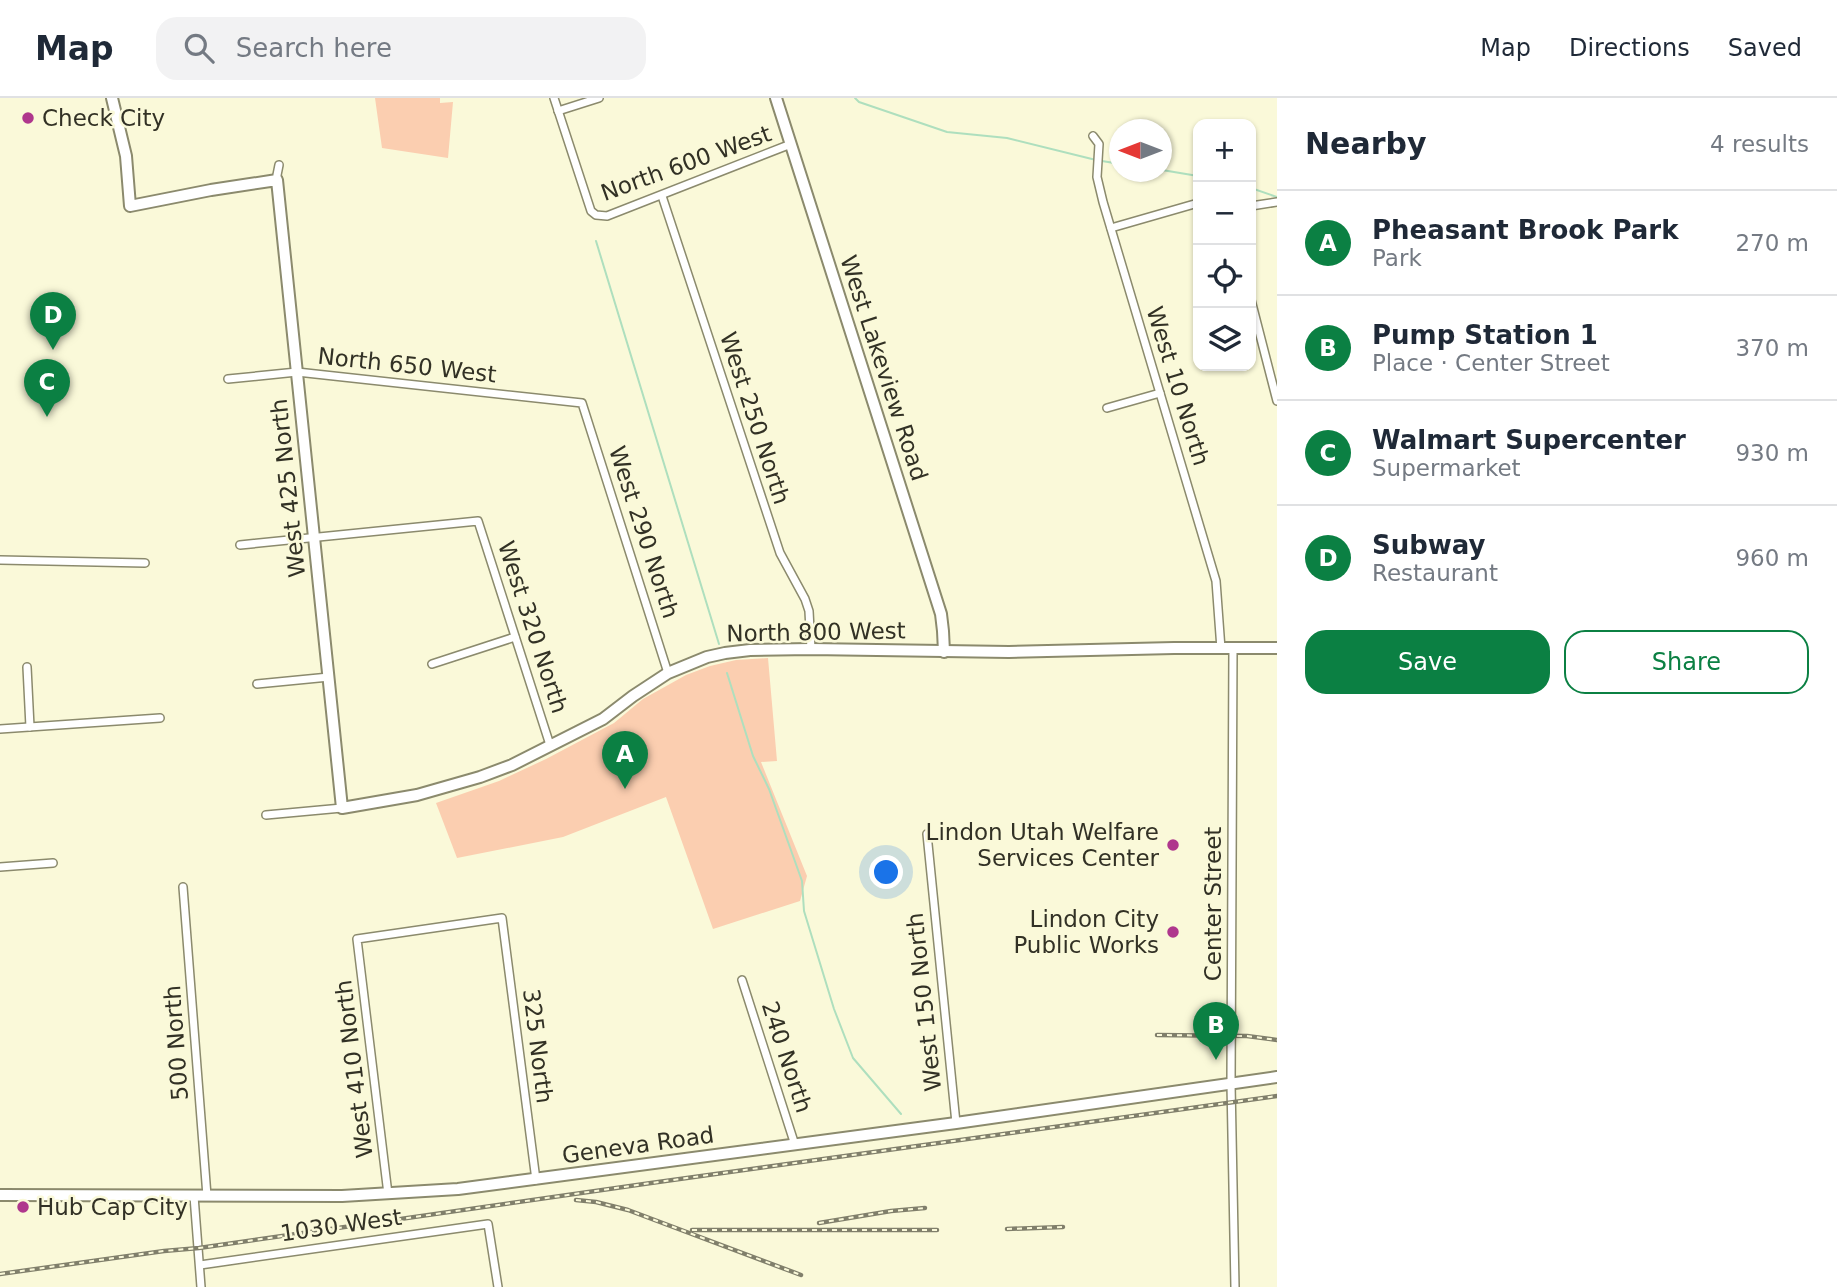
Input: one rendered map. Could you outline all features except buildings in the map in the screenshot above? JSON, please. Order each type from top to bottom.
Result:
[{"type":"street","points":[[112,98],[126,156],[130,206],[277,180]]},
{"type":"street","points":[[554,98],[558,111],[599,98]]},
{"type":"street","name":"West Lakeview Road","points":[[776,98],[940,614],[944,652]]},
{"type":"street","name":"North 600 West","points":[[558,111],[591,211],[601,217],[662,196],[791,144]]},
{"type":"street","name":"West 10 North","points":[[1093,136],[1099,144],[1097,177],[1111,228],[1216,581],[1221,649]]},
{"type":"street","name":"West 425 North","points":[[279,165],[276,175],[342,808]]},
{"type":"street","name":"West 250 North","points":[[662,196],[780,553],[809,611],[811,649]]},
{"type":"street","points":[[1256,205],[1277,202]]},
{"type":"street","points":[[1111,228],[1193,204]]},
{"type":"street","points":[[1253,308],[1277,401]]},
{"type":"street","name":"North 650 West","points":[[228,379],[297,372],[582,403]]},
{"type":"street","points":[[1107,408],[1160,393]]},
{"type":"street","name":"West 290 North","points":[[582,403],[668,673]]},
{"type":"street","name":"West 320 North","points":[[314,538],[478,521],[550,745]]},
{"type":"street","points":[[240,545],[314,538]]},
{"type":"street","points":[[0,559],[145,563]]},
{"type":"street","points":[[432,664],[514,637]]},
{"type":"street","name":"Center Street","points":[[1233,648],[1231,1084],[1235,1287]]},
{"type":"street","name":"North 800 West","points":[[266,814],[390,801],[448,787],[512,765],[603,719],[668,673],[724,653],[811,649],[1009,652],[1277,648]]},
{"type":"street","points":[[27,667],[30,727]]},
{"type":"street","points":[[257,684],[329,677]]},
{"type":"street","points":[[0,729],[160,719]]},
{"type":"street","name":"West 150 North","points":[[927,834],[956,1123]]},
{"type":"street","points":[[0,867],[54,863]]},
{"type":"street","name":"500 North","points":[[183,887],[207,1196]]},
{"type":"street","name":"325 North","points":[[357,939],[502,918],[536,1180]]},
{"type":"street","name":"West 410 North","points":[[357,939],[388,1194]]},
{"type":"street","name":"240 North","points":[[742,980],[794,1145]]},
{"type":"street","name":"Geneva Road","points":[[0,1195],[342,1196],[458,1189],[1277,1077]]},
{"type":"street","points":[[194,1196],[201,1287]]},
{"type":"street","name":"1030 West","points":[[200,1265],[488,1224],[498,1287]]},
{"type":"shaded area","points":[[375,98],[440,98],[440,103],[453,102],[448,158],[382,148]]},
{"type":"shaded area","points":[[768,658],[777,761],[761,762],[807,876],[800,901],[713,929],[666,797],[563,837],[457,858],[436,803],[499,781],[546,759],[614,723],[643,699],[686,675],[736,660]]},
{"type":"waterway","points":[[855,98],[859,102],[947,132],[1007,138],[1096,160]]},
{"type":"waterway","points":[[1102,161],[1109,162]]},
{"type":"waterway","points":[[1172,172],[1193,175]]},
{"type":"waterway","points":[[1256,190],[1277,197]]},
{"type":"waterway","points":[[596,241],[719,644]]},
{"type":"waterway","points":[[727,673],[753,756],[769,789],[802,881],[804,911],[834,1009],[853,1058],[901,1114]]},
{"type":"railway","points":[[1157,1035],[1247,1036],[1277,1040]]},
{"type":"railway","points":[[0,1274],[1277,1096]]},
{"type":"railway","points":[[576,1200],[628,1210],[801,1275]]},
{"type":"railway","points":[[819,1223],[925,1208]]},
{"type":"railway","points":[[1007,1229],[1063,1227]]},
{"type":"railway","points":[[692,1230],[937,1230]]},
{"type":"place","name":"Check City","points":[[28,118]]},
{"type":"place","name":"Subway","points":[[53,350]]},
{"type":"place","name":"Walmart Supercenter","points":[[47,417]]},
{"type":"place","name":"Pheasant Brook Park","points":[[625,789]]},
{"type":"place","name":"Lindon Utah Welfare Services Center","points":[[1173,845]]},
{"type":"place","name":"Lindon City Public Works","points":[[1173,932]]},
{"type":"place","name":"Pump Station 1","points":[[1216,1060]]},
{"type":"place","name":"Hub Cap City","points":[[23,1207]]}]
